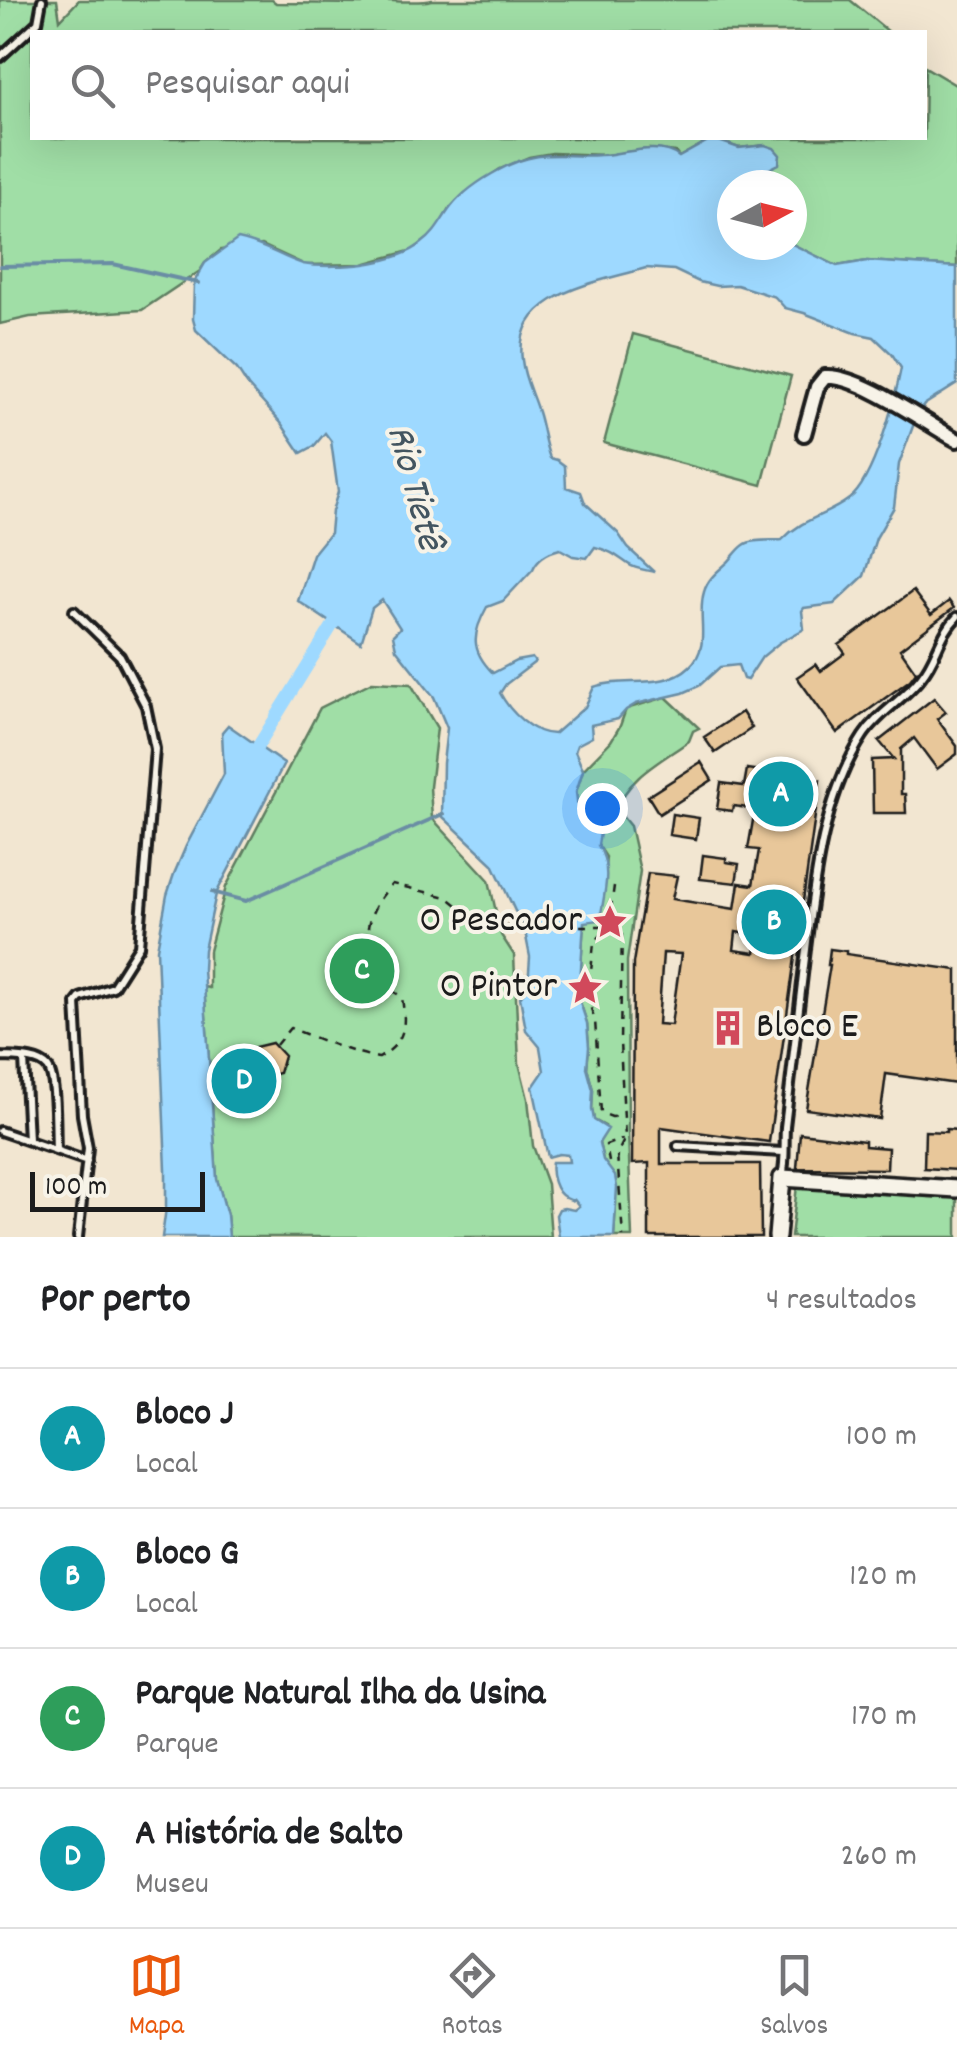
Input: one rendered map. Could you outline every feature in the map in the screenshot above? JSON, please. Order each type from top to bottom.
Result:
[{"type":"street","points":[[804,434],[817,387],[825,377],[836,376],[957,440]]},
{"type":"street","points":[[777,1237],[782,1178],[957,1189]]},
{"type":"lane","points":[[31,30],[38,22],[42,5],[33,0]]},
{"type":"lane","points":[[0,57],[30,31]]},
{"type":"lane","points":[[74,611],[120,656],[146,706],[154,748],[139,946],[113,987],[80,998],[76,1003],[82,1116],[88,1148],[78,1237]]},
{"type":"lane","points":[[782,1178],[810,919],[834,799],[865,732],[925,674],[940,638],[957,617]]},
{"type":"lane","points":[[0,1057],[24,1058],[47,1067],[52,1079],[56,1150]]},
{"type":"lane","points":[[24,1058],[28,1140]]},
{"type":"lane","points":[[0,1131],[87,1161]]},
{"type":"lane","points":[[678,1146],[783,1152]]},
{"type":"path","points":[[276,1045],[290,1028],[365,1056],[379,1058],[394,1048],[406,1022],[402,997],[373,978],[365,934],[376,902],[392,884],[447,897],[484,926],[622,927],[620,1042],[625,1138],[617,1154],[624,1237]]},
{"type":"path","points":[[614,886],[610,915],[594,943],[588,1000],[595,1020],[601,1113],[612,1118],[624,1116]]},
{"type":"path","points":[[608,1162],[606,1145],[625,1138]]},
{"type":"green space","points":[[0,0],[57,0],[60,20],[79,0],[362,4],[366,0],[850,0],[887,30],[30,30],[30,140],[927,140],[927,68],[957,86],[957,267],[867,261],[837,266],[807,251],[807,170],[766,170],[773,166],[765,145],[739,148],[708,141],[679,157],[675,152],[649,149],[607,155],[552,153],[529,157],[500,169],[465,193],[449,209],[435,233],[413,250],[363,264],[305,265],[262,245],[221,250],[200,271],[142,310],[30,317],[0,324]]},
{"type":"green space","points":[[633,334],[791,376],[762,485],[604,443]]},
{"type":"green space","points":[[372,682],[411,684],[437,728],[430,787],[432,818],[489,880],[501,935],[514,955],[519,1063],[533,1146],[547,1184],[551,1237],[229,1237],[217,1179],[204,987],[209,988],[209,951],[226,887],[320,708]]},
{"type":"green space","points":[[666,697],[699,728],[689,741],[628,788],[617,810],[630,826],[640,871],[627,961],[632,1237],[614,1237],[616,1203],[599,1143],[605,1126],[594,1120],[593,1090],[587,1068],[587,1023],[579,999],[584,921],[600,919],[606,857],[598,845],[591,818],[578,810],[576,792],[583,770],[611,741],[626,709]]},
{"type":"green space","points":[[797,1186],[957,1196],[957,1237],[791,1237]]},
{"type":"water","name":"Rio Tietê","points":[[708,141],[719,141],[739,148],[765,145],[780,155],[779,164],[767,170],[717,170],[717,260],[807,260],[807,251],[837,266],[867,261],[957,267],[957,384],[924,405],[916,418],[899,464],[894,507],[876,538],[864,576],[834,604],[804,608],[804,629],[762,657],[747,680],[738,665],[720,667],[699,686],[636,704],[618,719],[591,725],[592,737],[577,745],[575,751],[583,770],[576,792],[578,809],[602,821],[598,845],[606,872],[600,920],[584,922],[579,999],[587,1023],[587,1068],[593,1090],[594,1120],[608,1129],[599,1143],[617,1187],[614,1237],[559,1237],[559,1209],[574,1210],[579,1206],[562,1195],[554,1182],[552,1162],[569,1162],[568,1155],[548,1157],[533,1087],[544,1071],[540,1047],[526,1030],[520,997],[528,986],[530,957],[523,921],[493,864],[442,816],[447,728],[434,697],[396,649],[393,635],[400,628],[382,600],[372,608],[361,643],[298,601],[313,554],[330,533],[338,492],[331,441],[325,433],[301,453],[237,369],[196,330],[194,282],[205,263],[238,239],[309,265],[364,264],[403,254],[427,239],[456,201],[473,186],[529,158],[647,149],[679,157]],"holes":[[[646,268],[674,270],[699,282],[737,285],[775,297],[785,308],[874,337],[901,368],[882,438],[867,475],[849,499],[799,526],[782,540],[747,543],[711,579],[702,601],[700,649],[690,666],[680,674],[656,681],[594,687],[585,707],[554,734],[546,733],[522,721],[500,693],[535,662],[532,658],[493,673],[480,657],[476,634],[487,607],[503,601],[541,558],[560,549],[587,558],[595,547],[634,567],[654,572],[585,503],[581,492],[566,487],[565,466],[550,458],[525,374],[523,337],[531,319],[544,305],[583,286]]]},
{"type":"water","points":[[228,725],[284,764],[216,894],[204,950],[217,1179],[229,1237],[162,1237],[166,1170],[157,949],[174,874],[224,774],[222,732]]},
{"type":"building","points":[[913,591],[931,615],[949,601],[954,608],[900,649],[916,672],[910,680],[837,733],[797,677],[816,664],[821,671],[845,653],[839,645]]},
{"type":"building","points":[[934,698],[946,712],[937,719],[957,746],[957,754],[937,769],[914,738],[901,749],[901,794],[905,794],[906,813],[873,813],[872,760],[894,759],[879,741]]},
{"type":"building","points":[[742,712],[752,728],[715,753],[704,737]]},
{"type":"building","points":[[701,762],[712,780],[659,814],[648,796]]},
{"type":"building","points":[[747,769],[820,780],[769,1142],[661,1127],[661,1164],[760,1164],[761,1237],[649,1237],[649,1163],[632,1164],[633,963],[648,873],[677,876],[672,899],[735,909],[739,883],[753,885],[759,850],[748,849],[755,809],[717,809],[721,783],[744,786]],"holes":[[[736,932],[758,936],[755,953],[734,950]],[[663,953],[681,954],[671,1025],[658,1024]]]},
{"type":"building","points":[[672,814],[699,818],[696,839],[669,835]]},
{"type":"building","points":[[703,855],[739,864],[736,883],[700,879]]},
{"type":"building","points":[[830,949],[957,970],[957,1084],[886,1074],[880,1119],[806,1109]]},
{"type":"building","points":[[272,1043],[284,1056],[279,1073],[261,1077],[256,1094],[239,1098],[227,1085],[232,1068],[249,1064],[255,1047]]},
{"type":"building","points":[[957,1130],[957,1170],[924,1168],[925,1131]]},
{"type":"building","points":[[800,1133],[865,1141],[865,1146],[888,1148],[887,1169],[797,1168]]},
{"type":"waterway","points":[[0,266],[113,264],[198,283]]},
{"type":"waterway","points":[[253,761],[258,746],[342,610]]},
{"type":"waterway","points":[[212,892],[246,901],[443,814]]},
{"type":"place","name":"Bloco J","points":[[781,794]]},
{"type":"place","name":"O Pescador","points":[[610,922]]},
{"type":"place","name":"Bloco G","points":[[774,922]]},
{"type":"place","name":"Parque Natural Ilha da Usina","points":[[362,971]]},
{"type":"place","name":"O Pintor","points":[[585,988]]},
{"type":"place","name":"Bloco E","points":[[728,1028]]},
{"type":"place","name":"A História de Salto","points":[[244,1081]]}]
